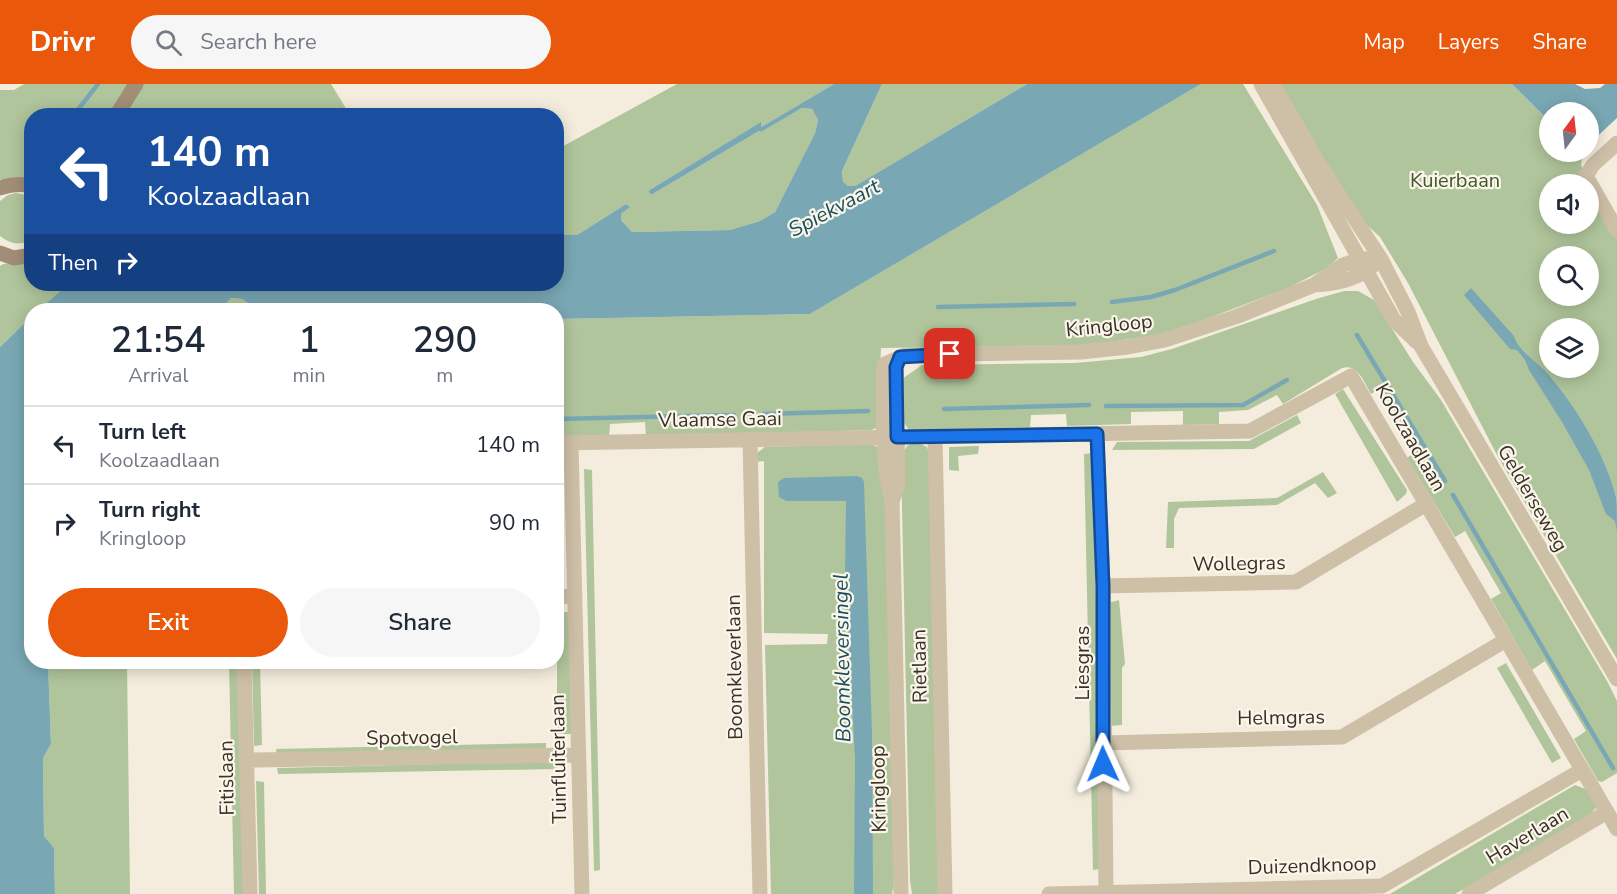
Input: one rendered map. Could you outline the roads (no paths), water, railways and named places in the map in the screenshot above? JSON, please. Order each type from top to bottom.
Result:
[{"type":"main road","points":[[121,108],[135,84]]},
{"type":"main road","points":[[0,188],[11,184],[24,184]]},
{"type":"main road","points":[[1,254],[14,258],[24,256]]},
{"type":"street","name":"Gelderseweg","points":[[1261,84],[1394,320],[1421,346]]},
{"type":"street","name":"Gelderseweg","points":[[1273,84],[1319,164],[1381,259],[1408,312],[1421,346],[1614,674],[1617,686]]},
{"type":"street","points":[[1617,143],[1593,165],[1586,176],[1617,230]]},
{"type":"street","name":"Kringloop","points":[[901,894],[892,502],[898,484],[891,437],[896,367],[900,357],[1081,352],[1166,340],[1238,316],[1314,285],[1337,283],[1364,266],[1381,259]]},
{"type":"street","name":"Koolzaadlaan","points":[[891,437],[1250,431],[1351,376],[1617,830]]},
{"type":"street","name":"Liesgras","points":[[1097,434],[1103,586],[1106,893]]},
{"type":"street","name":"Rietlaan","points":[[935,436],[945,894]]},
{"type":"street","name":"Vlaamse Gaai","points":[[564,443],[891,437]]},
{"type":"street","name":"Boomkleverlaan","points":[[750,440],[760,894]]},
{"type":"street","name":"Tuinfluiterlaan","points":[[564,443],[575,596],[582,894]]},
{"type":"street","name":"Wollegras","points":[[1103,586],[1296,582],[1426,504]]},
{"type":"street","points":[[564,597],[575,596]]},
{"type":"street","name":"Helmgras","points":[[1103,743],[1342,737],[1506,640]]},
{"type":"street","name":"Fitislaan","points":[[244,669],[250,894]]},
{"type":"street","name":"Spotvogel","points":[[247,760],[579,755]]},
{"type":"street","name":"Duizendknoop","points":[[1049,894],[1382,886],[1582,770]]},
{"type":"street","name":"Haverlaan","points":[[1469,894],[1607,812]]},
{"type":"water","name":"Spiekvaart","points":[[834,84],[882,84],[842,171],[843,182],[848,186],[855,186],[1027,84],[1201,84],[810,314],[564,319],[564,303],[248,303],[242,299],[231,298],[226,303],[47,303],[60,291],[564,291],[564,235],[577,235],[626,204],[630,207],[621,214],[621,220],[632,232],[730,230],[760,221],[775,212],[815,133],[818,120],[812,109],[802,108],[651,195],[648,191],[761,122],[761,127]]},
{"type":"water","points":[[1512,84],[1575,84],[1585,89],[1600,88],[1605,84],[1617,84],[1617,118],[1599,135],[1599,102],[1539,102],[1539,111]]},
{"type":"water","points":[[1471,288],[1539,365],[1539,378],[1551,378],[1579,416],[1598,449],[1612,482],[1616,498],[1617,531],[1615,521],[1606,514],[1589,470],[1525,360],[1517,350],[1510,349],[1464,295]]},
{"type":"water","points":[[24,324],[24,669],[48,669],[51,744],[43,758],[44,836],[54,848],[55,894],[0,894],[0,347]]},
{"type":"water","points":[[857,476],[864,482],[872,733],[873,894],[854,894],[855,759],[845,576],[846,501],[786,501],[779,497],[778,482],[784,478]]},
{"type":"waterway","points":[[79,108],[98,84]]},
{"type":"waterway","points":[[1112,302],[1151,297],[1175,290],[1274,251]]},
{"type":"waterway","points":[[938,307],[1074,304]]},
{"type":"waterway","points":[[1357,335],[1445,481]]},
{"type":"waterway","points":[[1106,406],[1243,405],[1287,380]]},
{"type":"waterway","points":[[944,409],[1089,405]]},
{"type":"waterway","points":[[764,414],[868,411]]},
{"type":"waterway","points":[[564,419],[734,415]]},
{"type":"waterway","points":[[1453,495],[1613,768]]},
{"type":"park label","name":"Kuierbaan","points":[[1455,180]]},
{"type":"water label","name":"Boomkleversingel","points":[[842,658]]}]
